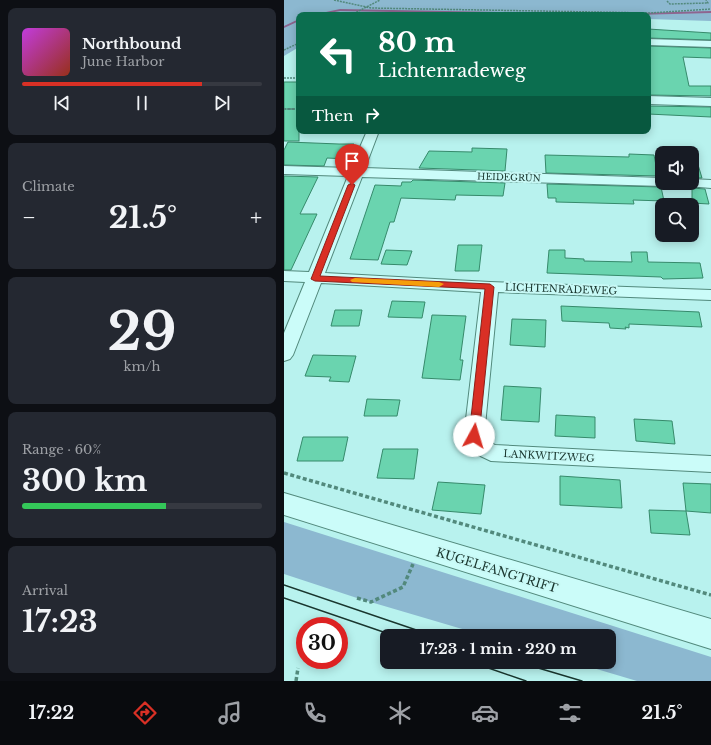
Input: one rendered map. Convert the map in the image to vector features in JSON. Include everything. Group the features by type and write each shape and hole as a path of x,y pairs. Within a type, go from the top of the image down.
{"street":[{"path":"651,42 711,44"},
{"path":"651,100 711,102"},
{"path":"284,355 372,134"},
{"name":"HEIDEGRÜN","path":"284,170 655,182"},
{"path":"699,183 711,184"},
{"name":"LICHTENRADEWEG","path":"284,276 315,279 490,287 711,295"},
{"name":"LANKWITZWEG","path":"490,287 474,436 479,446 491,453 711,464"},
{"name":"KUGELFANGTRIFT","path":"284,504 711,634"}],"path":[{"path":"334,0 366,7 596,12"},
{"path":"355,12 380,0"},
{"path":"667,1 670,4 708,3 706,0"},
{"path":"651,12 711,9"},
{"path":"284,50 296,44"},
{"path":"284,78 296,78"},
{"path":"284,109 296,109"},
{"path":"284,473 711,595"},
{"path":"357,598 371,602 403,587 414,562"},
{"path":"296,681 298,669"}],"shaded area":[{"path":"284,0 711,0 711,21 651,19 651,12 296,12 296,49 284,56"},
{"path":"284,522 711,657 711,681 637,681 597,669 616,669 616,629 462,629 357,598 284,574"}],"building":[{"path":"651,29 711,33 711,40 651,38"},
{"path":"651,46 711,48 711,58 683,57 689,86 711,86 711,96 651,95"},
{"path":"284,82 296,82 296,134 299,134 299,141 284,141"},
{"path":"651,106 711,107 711,117 651,114"},
{"path":"288,142 354,144 348,159 327,158 324,166 284,165 284,150"},
{"path":"472,148 507,149 505,171 419,168 429,151 472,152"},
{"path":"629,154 654,155 655,176 546,173 545,155 629,157"},
{"path":"699,168 702,178 699,178"},
{"path":"284,176 318,177 300,214 317,214 291,270 284,270"},
{"path":"413,180 505,183 503,196 456,195 455,200 401,198 394,222 390,222 378,260 350,259 375,185 401,186 402,182 411,182"},
{"path":"547,184 655,187 655,190 662,190 663,198 655,198 655,201 633,200 634,204 556,202 556,198 548,198"},
{"path":"705,189 709,204 699,203 699,198 692,198 692,190"},
{"path":"458,245 482,245 479,271 455,271"},
{"path":"386,250 412,251 407,265 381,264"},
{"path":"549,250 565,250 565,258 584,259 584,261 632,262 631,252 647,252 648,262 700,263 703,278 663,279 661,277 547,273"},
{"path":"392,301 425,302 422,318 388,317"},
{"path":"561,306 699,312 702,327 629,324 629,328 625,327 626,329 610,328 609,323 562,321"},
{"path":"335,310 362,310 359,326 331,326"},
{"path":"432,315 466,316 460,360 463,360 460,380 422,378"},
{"path":"512,319 546,320 545,347 510,345"},
{"path":"313,355 356,356 349,382 329,381 331,377 305,376"},
{"path":"504,386 541,388 539,422 501,420"},
{"path":"367,399 400,400 397,416 364,416"},
{"path":"556,415 595,417 595,438 555,436"},
{"path":"634,419 672,421 675,444 636,441"},
{"path":"303,437 348,437 343,461 297,461"},
{"path":"383,449 418,449 414,479 377,478"},
{"path":"560,476 620,480 622,508 560,505"},
{"path":"438,482 485,485 481,514 432,510"},
{"path":"683,483 711,484 711,513 686,511"},
{"path":"649,510 686,511 690,535 651,533"}],"waterway":[{"path":"329,12 340,10 445,12"},
{"path":"651,14 711,12"},
{"path":"284,27 296,21"}],"tram line":[{"path":"284,585 413,629"},
{"path":"284,598 380,631"},
{"path":"491,669 526,681"},
{"path":"542,669 582,681"}],"slow traffic":[{"path":"355,280 439,284"}],"route":[{"path":"352,185 315,279 490,287 474,436"}]}
